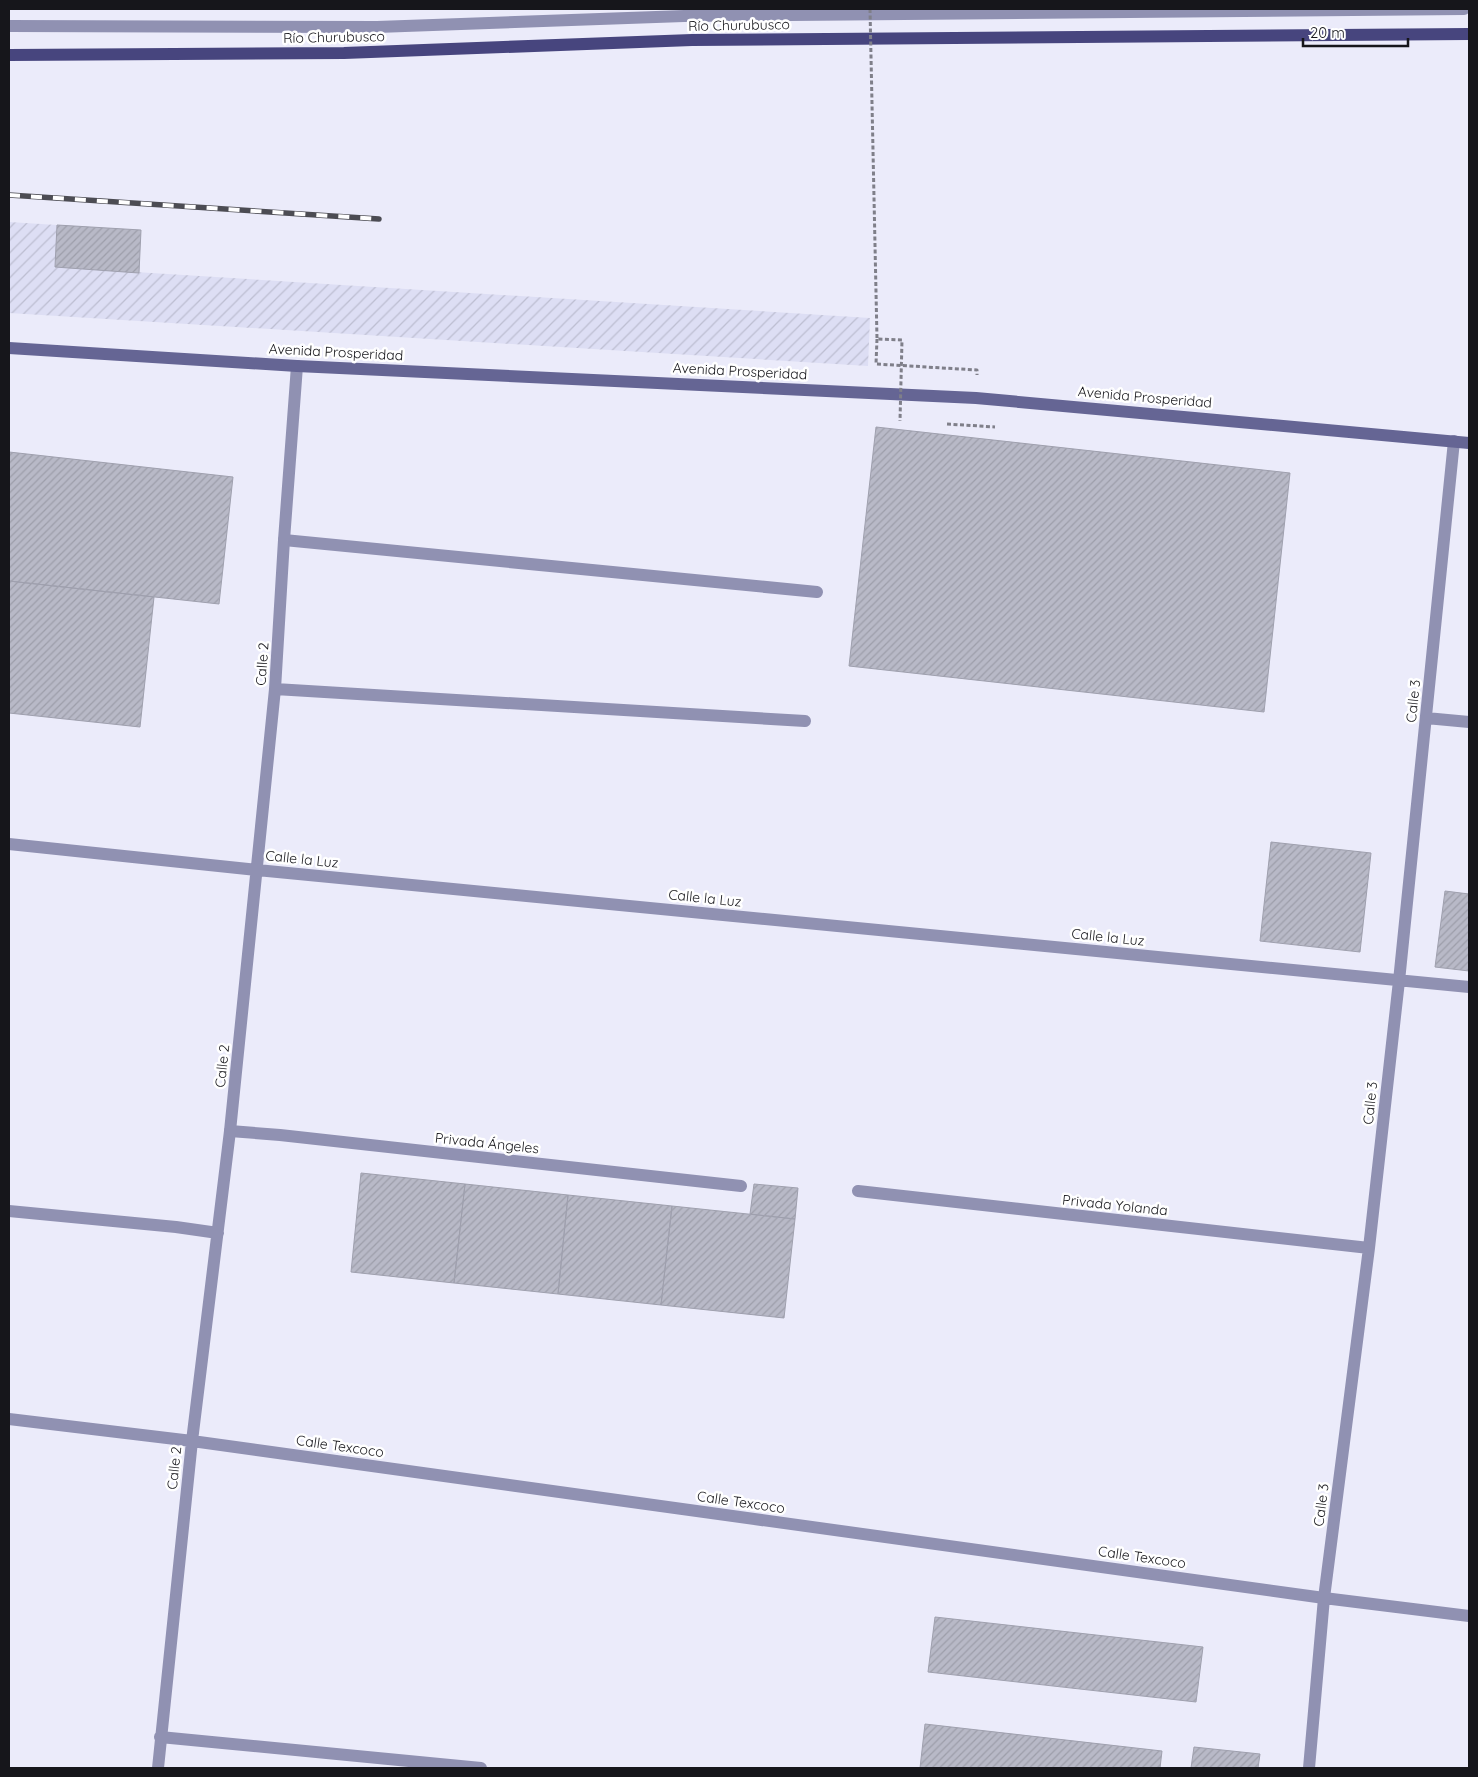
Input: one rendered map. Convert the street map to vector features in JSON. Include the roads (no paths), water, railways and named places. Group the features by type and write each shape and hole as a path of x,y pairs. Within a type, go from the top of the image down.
{"main road":[{"name":"Río Churubusco","path":"9,55 344,53 692,40 1469,34"}],"street":[{"path":"9,26 377,27 684,16 1464,9"},
{"name":"Avenida Prosperidad","path":"9,348 297,366 976,398 1469,442"},
{"name":"Calle 2","path":"158,1768 192,1441 230,1131 275,689 297,366"},
{"name":"Calle 3","path":"1309,1768 1324,1598 1369,1248 1399,980 1454,441"},
{"path":"284,540 817,592"},
{"path":"275,689 805,721"},
{"path":"1426,718 1469,722"},
{"name":"Calle la Luz","path":"9,844 257,870 1469,987"},
{"name":"Privada Ángeles","path":"230,1131 740,1186"},
{"name":"Privada Yolanda","path":"858,1191 1369,1248"},
{"path":"9,1211 176,1227 218,1233"},
{"name":"Calle Texcoco","path":"9,1419 192,1441 1324,1598 1469,1616"},
{"path":"160,1737 481,1768"}],"railway":[{"path":"9,195 379,219"}]}
